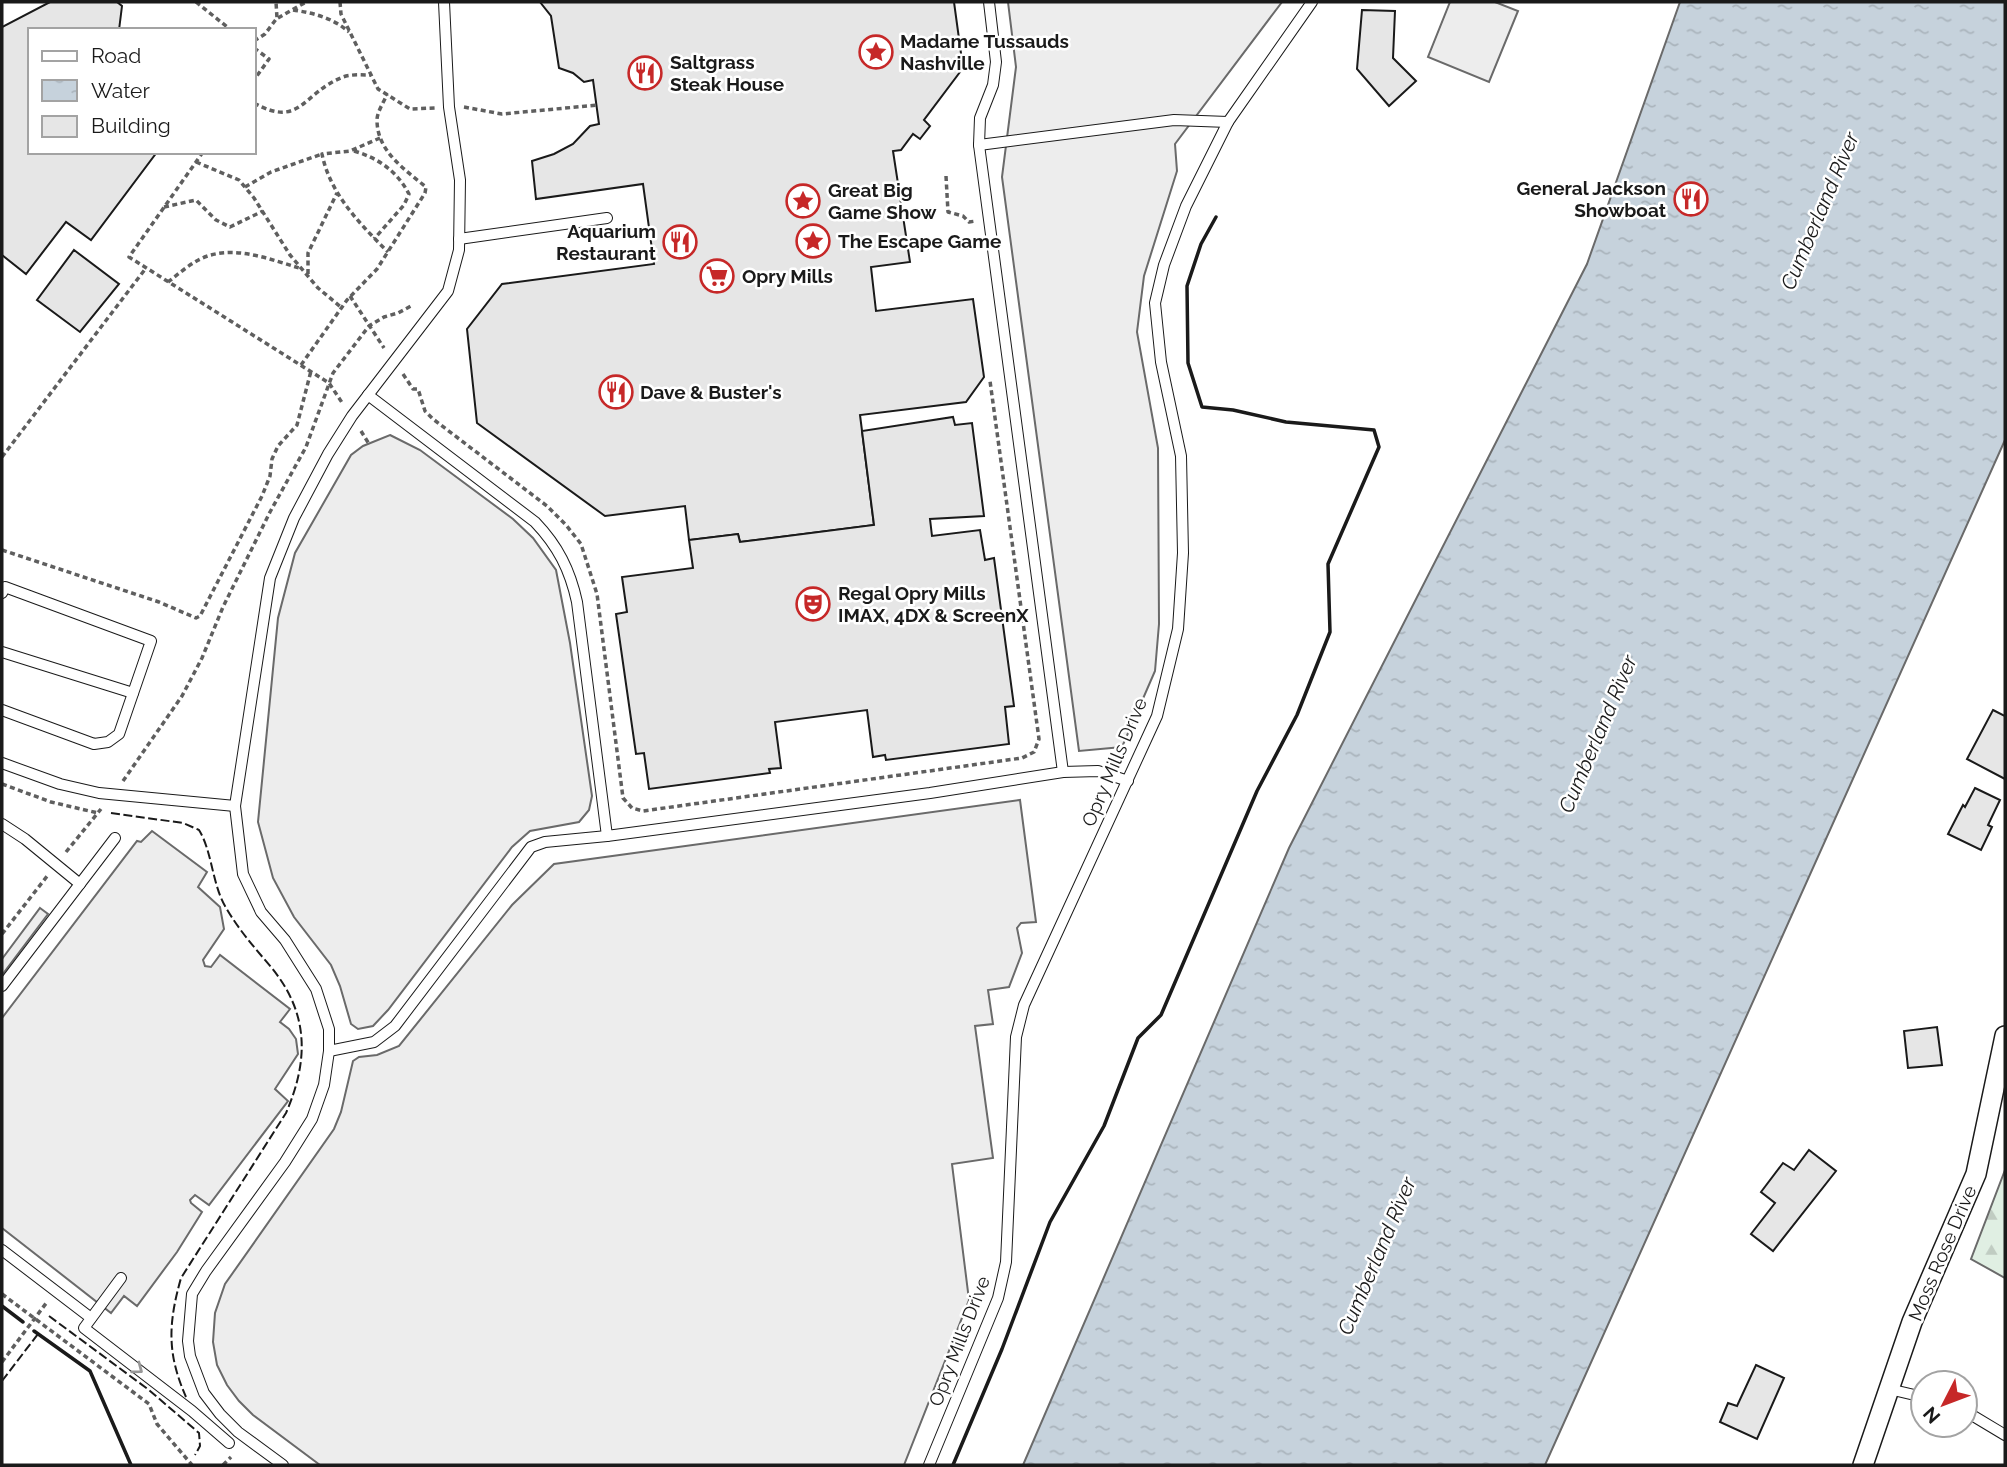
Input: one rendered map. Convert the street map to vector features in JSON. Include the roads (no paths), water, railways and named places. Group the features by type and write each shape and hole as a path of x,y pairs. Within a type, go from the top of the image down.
{"street":[{"name":"Moss Rose Drive","path":"1863,1465 1912,1322 1976,1174 2005,1036"}],"lane":[{"path":"284,1465 238,1432 220,1414 204,1393 190,1356 192,1294 312,1119 324,1085 329,1051 329,1029 316,989 285,940 261,912 243,874 235,806 270,578 295,518 328,454 352,416 447,291 459,250 460,180 449,107 444,2"},
{"path":"989,2 996,62 993,85 980,118 979,145 1063,772"},
{"name":"Opry Mills Drive","path":"929,1465 998,1298 1005,1270 1016,1037 1024,1004 1157,716 1178,629 1183,553 1181,456 1161,362 1155,303 1164,265 1186,206 1228,122 1312,2"},
{"path":"979,145 1174,120 1228,122"},
{"path":"459,239 607,218"},
{"path":"368,395 535,522 551,539 563,558 572,578 577,602 607,836"},
{"path":"2,593 5,587 151,641 119,734 108,742 94,744 2,710"},
{"path":"2,652 133,693"},
{"path":"2,763 60,784 113,794 235,806"},
{"path":"329,1051 374,1042 395,1026 531,847 545,842 930,793 1063,772 1098,771 1128,780"},
{"path":"2,824 25,839 80,884"},
{"path":"2,986 115,838"},
{"path":"2,1250 91,1318"},
{"path":"121,1278 84,1328 229,1443"},
{"path":"1889,1389 1909,1394"},
{"path":"1979,1419 2005,1435"}],"water":[{"name":"Cumberland River","path":"1680,2 2005,2 2005,440 1545,1465 1023,1465 1289,848 1587,264"}],"place":[{"name":"Madame Tussauds Nashville","path":"876,52"},
{"name":"Saltgrass Steak House","path":"645,73"},
{"name":"General Jackson Showboat","path":"1691,199"},
{"name":"Great Big Game Show","path":"803,201"},
{"name":"The Escape Game","path":"813,241"},
{"name":"Aquarium Restaurant","path":"680,242"},
{"name":"Opry Mills","path":"717,276"},
{"name":"Dave & Buster's","path":"616,392"},
{"name":"Regal Opry Mills IMAX, 4DX & ScreenX","path":"813,604"}]}
